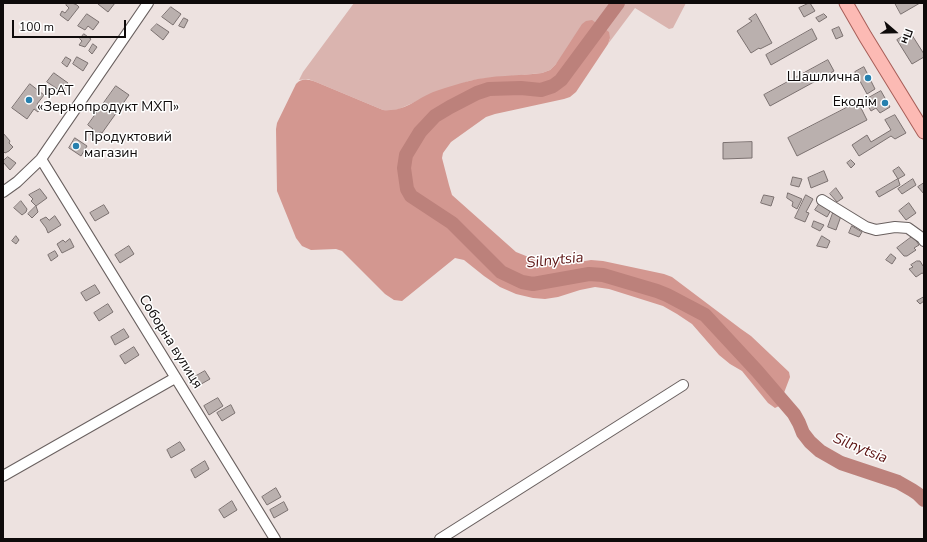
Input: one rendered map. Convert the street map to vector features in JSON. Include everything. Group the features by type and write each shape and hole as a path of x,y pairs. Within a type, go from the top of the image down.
{"main road":[{"path":"846,3 924,132"}],"street":[{"path":"3,192 17,182 41,159 144,4"},
{"name":"Соборна вулиця","path":"41,159 275,539"},
{"path":"822,200 866,227 876,230 896,227 908,228 924,241"},
{"path":"3,476 175,378"},
{"path":"440,539 683,385"}],"shaded area":[{"path":"354,3 686,3 673,28 669,29 635,8 608,44 610,38 556,64 550,70 542,73 469,81 391,111 383,110 308,79 299,80 303,72"},
{"path":"592,20 609,32 610,38 608,44 576,92 570,97 564,99 486,117 451,142 443,153 442,158 452,195 516,252 536,260 579,262 591,260 603,261 672,277 751,336 789,372 790,377 779,406 775,408 768,403 742,371 719,355 692,324 663,306 609,289 595,287 558,297 545,299 533,298 516,294 500,287 464,260 455,258 402,301 394,300 385,294 342,251 336,249 311,250 302,246 296,238 277,191 276,129 277,123 298,82 305,80 313,81 383,110 399,109 436,91 469,81 542,73 550,70 556,64 582,24 586,21"}],"building":[{"path":"68,3 72,3 79,7 68,21 60,15 62,11 65,13 69,8 66,5"},
{"path":"98,3 115,3 108,12"},
{"path":"810,3 815,11 804,17 799,8"},
{"path":"895,3 920,3 901,14"},
{"path":"171,7 181,14 173,25 162,17"},
{"path":"87,14 99,22 93,30 88,26 85,30 78,26"},
{"path":"756,14 772,43 751,53 737,31 752,21 749,19"},
{"path":"824,14 827,17 819,22 816,18"},
{"path":"184,18 188,20 184,28 179,26"},
{"path":"157,24 169,32 163,40 151,30"},
{"path":"839,27 843,36 836,39 832,30"},
{"path":"812,29 817,39 771,65 766,55"},
{"path":"910,32 924,54 924,57 912,64 897,40"},
{"path":"84,34 91,39 85,47 79,45 82,41 80,39"},
{"path":"93,44 97,47 92,54 89,51"},
{"path":"66,57 71,60 67,67 62,63"},
{"path":"77,57 88,63 83,71 73,64"},
{"path":"828,60 834,71 770,106 764,95"},
{"path":"864,67 875,89 867,94 855,72"},
{"path":"54,73 68,83 62,92 47,82"},
{"path":"30,84 44,95 37,104 41,107 38,112 34,109 27,119 12,108"},
{"path":"116,86 129,95 102,133 100,132 95,138 90,134 93,129 88,125"},
{"path":"881,91 890,107 880,113 876,108 871,111 865,100"},
{"path":"858,102 867,120 797,156 788,138"},
{"path":"895,115 906,133 895,139 891,136 859,156 852,145 867,135 871,142 891,130 885,120"},
{"path":"3,133 13,147 5,153 3,151"},
{"path":"75,138 87,146 81,156 69,148"},
{"path":"752,142 752,158 723,159 723,143"},
{"path":"8,157 16,163 10,170 3,162"},
{"path":"851,160 855,164 851,168 847,163"},
{"path":"899,167 905,175 898,179 893,171"},
{"path":"824,171 828,181 811,188 808,178"},
{"path":"793,177 802,179 799,187 791,185"},
{"path":"898,179 900,185 879,197 876,192"},
{"path":"913,179 916,185 902,194 898,189"},
{"path":"924,183 924,194 918,187"},
{"path":"836,188 843,198 837,202 830,194"},
{"path":"40,189 47,198 36,206 31,201 33,199 29,195"},
{"path":"788,193 802,199 797,209 792,206 793,202 787,198"},
{"path":"764,195 774,197 771,206 761,203"},
{"path":"806,195 813,199 806,212 809,213 805,222 795,218"},
{"path":"21,201 27,209 22,215 14,208"},
{"path":"820,203 831,210 827,217 815,210"},
{"path":"909,203 916,213 906,220 899,211"},
{"path":"104,205 109,213 95,221 90,213"},
{"path":"36,206 38,212 32,218 28,214"},
{"path":"833,213 841,216 836,230 828,227"},
{"path":"55,216 61,225 48,233 40,220 46,217 49,220"},
{"path":"814,221 824,225 820,231 812,227"},
{"path":"852,226 862,232 859,237 849,233"},
{"path":"16,236 19,240 16,244 12,241"},
{"path":"822,236 830,241 827,248 817,246"},
{"path":"913,236 919,245 914,248 916,250 907,256 904,256 897,248"},
{"path":"70,239 74,247 62,253 57,244 63,240 65,242"},
{"path":"129,246 134,254 120,263 115,255"},
{"path":"55,251 58,256 51,261 48,255"},
{"path":"891,254 896,258 892,264 886,260"},
{"path":"917,261 920,261 924,266 924,274 922,273 916,277 909,269 913,267 911,265"},
{"path":"95,285 100,293 86,301 81,293"},
{"path":"924,297 924,301 920,304 917,301"},
{"path":"108,304 113,312 99,321 94,313"},
{"path":"124,329 129,337 115,345 111,337"},
{"path":"134,347 139,355 125,364 120,356"},
{"path":"205,371 210,379 196,387 191,379"},
{"path":"218,398 223,406 209,415 204,406"},
{"path":"231,405 235,413 222,421 217,413"},
{"path":"180,442 185,450 171,458 167,450"},
{"path":"205,461 209,469 195,478 191,470"},
{"path":"276,488 281,497 267,505 262,497"},
{"path":"232,501 237,510 224,518 219,510"},
{"path":"284,502 288,510 274,518 270,510"}],"waterway":[{"name":"Silnytsia","path":"618,3 561,80 553,86 541,90 521,88 489,89 477,93 435,116 420,132 406,155 404,168 407,189 411,196 452,223 501,272 522,282 533,284 589,274 603,275 657,291 705,315 757,371 794,414 803,433 820,451 841,463 898,482 918,494 924,500"}],"place":[{"name":"Шашлична","path":"868,78"},
{"name":"ПрАТ «Зернопродукт МХП»","path":"29,100"},
{"name":"Екодім","path":"885,103"},
{"name":"Продуктовий магазин","path":"76,146"}]}
